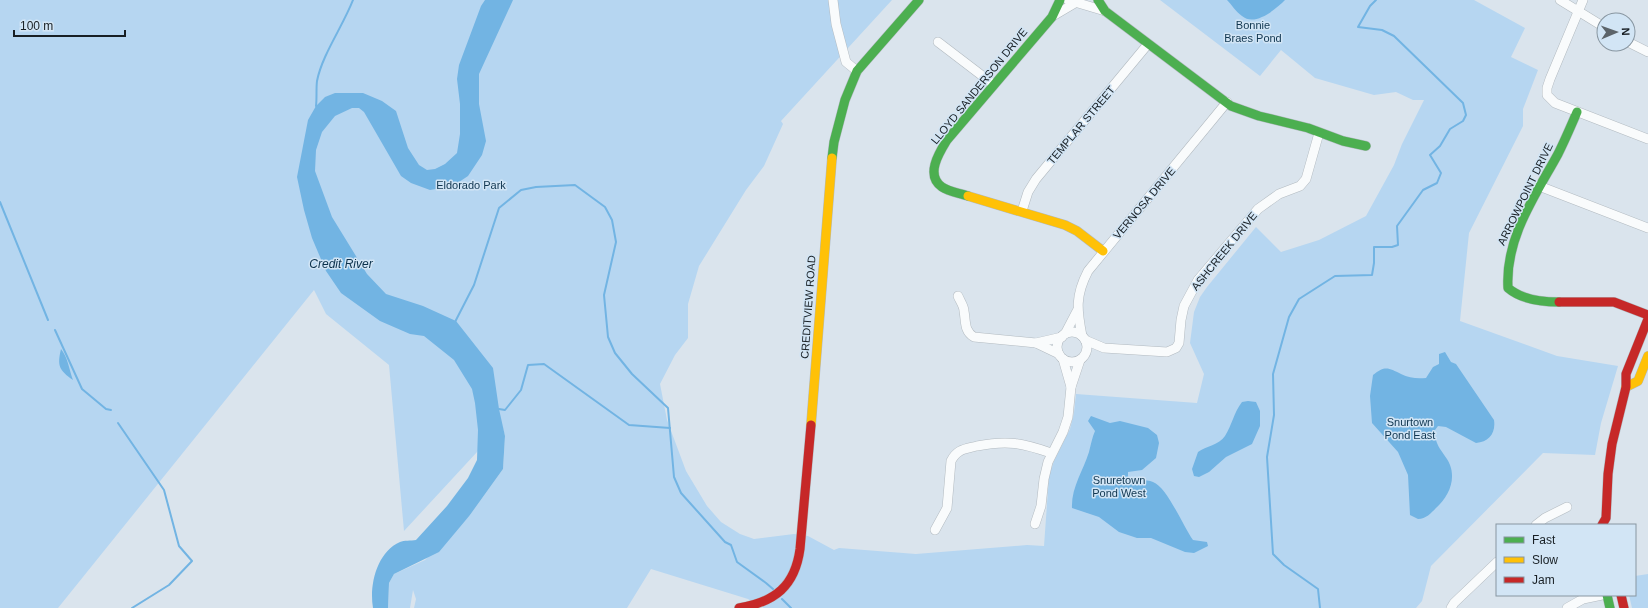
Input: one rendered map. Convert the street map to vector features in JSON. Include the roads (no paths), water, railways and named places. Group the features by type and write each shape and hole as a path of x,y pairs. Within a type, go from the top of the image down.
{"street":[{"path":"833,0 836,24 846,62 857,71"},
{"name":"CREDITVIEW ROAD","path":"739,608 755,606 781,591 794,572 799,557 834,142 845,100 857,71 919,0"},
{"name":"LLOYD SANDERSON DRIVE","path":"1052,17 1060,0"},
{"path":"1098,0 1105,11"},
{"path":"1560,0 1596,22"},
{"path":"1583,0 1547,88 1547,95 1555,103 1648,139"},
{"path":"1076,1 1105,11 1227,102 1250,114 1308,128 1352,144 1366,146"},
{"name":"LLOYD SANDERSON DRIVE","path":"1076,1 1052,17 993,84 942,148 936,160 934,175 939,186 943,188 1065,225 1077,231 1103,251"},
{"path":"938,42 993,84"},
{"name":"TEMPLAR STREET","path":"1022,211 1028,192 1036,179 1148,44"},
{"path":"1636,46 1648,52"},
{"name":"VERNOSA DRIVE","path":"1083,338 1077,311 1079,294 1084,280 1103,251 1227,102"},
{"name":"ARROWPOINT DRIVE","path":"1577,112 1565,140 1539,186 1509,250 1506,283 1510,291 1532,300 1547,303 1614,302 1648,315"},
{"name":"ASHCREEK DRIVE","path":"1083,338 1104,348 1167,352 1176,348 1179,343 1184,306 1198,280 1258,209 1274,196 1303,184 1306,179 1319,133"},
{"path":"1539,186 1648,228"},
{"path":"958,296 964,310 965,327 974,338 1036,343 1074,333 1083,338 1087,349 1081,359 1071,387 1066,425 1058,443 1051,453 1044,479 1042,506 1035,524"},
{"name":"VERNOSA DRIVE","path":"1063,336 1077,311"},
{"path":"1606,523 1608,474 1612,444 1626,387 1626,374 1648,319"},
{"path":"1063,336 1058,345 1071,387"},
{"path":"1036,343 1071,362 1081,359"},
{"name":"ASHCREEK DRIVE","path":"1081,359 1104,348"},
{"path":"1626,387 1638,380 1648,356"},
{"path":"935,530 947,508 951,460 957,452 963,449 1003,442 1024,445 1051,453"},
{"path":"1537,524 1545,518 1567,507"},
{"path":"1451,608 1454,603 1496,563"},
{"path":"1567,608 1583,599 1597,596"},
{"path":"1607,596 1610,608"},
{"path":"1621,596 1624,608"}],"water":[{"name":"Credit River","path":"485,0 513,0 479,74 479,104 486,141 482,155 468,176 453,186 430,190 411,183 401,176 364,112 359,108 352,108 335,116 322,132 316,150 315,171 332,217 367,274 386,294 423,306 456,321 493,368 499,409 505,436 503,469 470,515 439,552 394,574 389,583 388,608 373,608 372,589 376,570 380,561 392,547 400,542 416,540 447,506 468,478 477,460 478,430 475,403 472,389 454,360 424,336 410,334 380,321 341,293 326,271 312,238 297,177 308,120 316,106 325,97 335,93 363,93 382,101 396,111 408,148 419,165 427,170 435,169 445,164 457,153 460,134 460,104 457,79 459,65 481,6"},
{"path":"1227,0 1285,0 1265,16 1247,19 1242,16"},
{"path":"61,349 67,360 73,380 60,367 59,360"},
{"path":"1445,352 1451,362 1456,364 1494,420 1494,429 1493,433 1488,439 1476,443 1446,427 1438,426 1435,430 1436,440 1452,471 1450,488 1440,504 1428,515 1418,519 1410,515 1408,475 1398,452 1372,423 1370,396 1373,375 1387,368 1410,377 1426,378 1433,367 1439,364 1439,354"},
{"path":"1242,402 1256,402 1260,411 1260,426 1252,444 1226,457 1209,472 1199,477 1194,476 1192,469 1198,452 1216,443 1225,436 1239,406"},
{"path":"1091,416 1110,423 1120,421 1148,428 1157,435 1159,443 1156,458 1142,470 1128,472 1128,479 1150,481 1158,485 1164,491 1193,540 1207,542 1208,546 1194,553 1185,552 1151,538 1137,538 1119,532 1099,517 1072,508 1073,493 1089,452 1095,431 1088,421"}],"waterway":[{"path":"316,106 317,81 323,61 353,0"},
{"path":"1320,608 1318,589 1284,565 1273,554 1267,457 1274,415 1273,374 1289,317 1299,299 1335,276 1372,275 1374,247 1392,247 1398,245 1397,226 1423,190 1437,183 1441,173 1430,155 1440,146 1450,129 1463,121 1466,115 1463,103 1394,36 1382,30 1358,27 1370,6 1376,0"},
{"path":"455,322 474,285 499,208 521,190 536,187 575,185 605,207 612,220 616,242 604,295 608,337 615,353 632,374 668,408 674,477 681,493 725,542 731,545 737,562 773,589"},
{"path":"0,202 48,320"},
{"path":"55,330 82,389 106,409 111,410"},
{"path":"499,409 505,410 521,390 528,365 544,364 629,425 670,428"},
{"path":"118,423 164,490 179,546 192,561 169,585 132,608"},
{"path":"782,599 791,608"}],"park label":[{"name":"Bonnie Braes Pond","path":"1253,31"},
{"name":"Eldorado Park","path":"471,185"},
{"name":"Snurtown Pond East","path":"1410,428"},
{"name":"Snuretown Pond West","path":"1119,486"}]}
